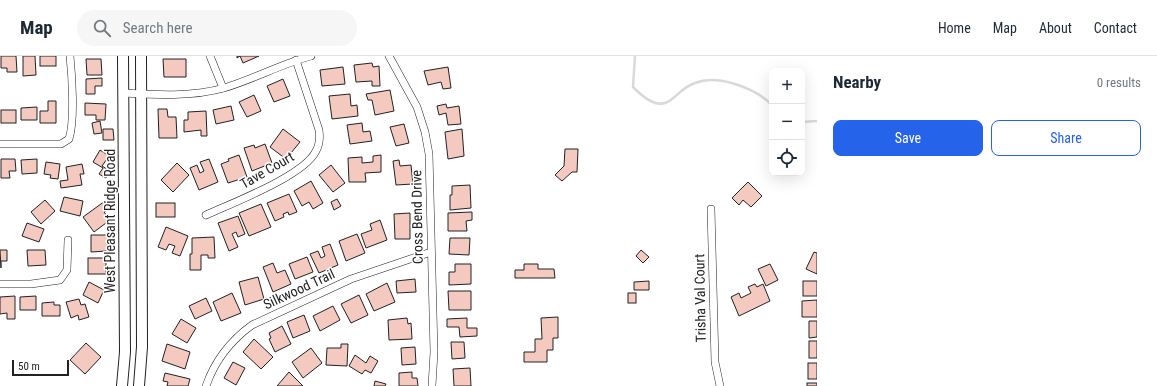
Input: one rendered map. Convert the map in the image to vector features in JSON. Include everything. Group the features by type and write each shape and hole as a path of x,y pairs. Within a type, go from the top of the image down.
{"main road":[{"name":"West Pleasant Ridge Road","path":"122,386 125,352 123,56"},
{"path":"139,386 142,347 141,56"}],"street":[{"path":"0,144 61,144 69,139 71,134 72,103 70,56"},
{"path":"210,56 223,88"},
{"path":"124,93 190,94 223,88 262,75 296,60 311,56"},
{"name":"Cross Bend Drive","path":"389,56 417,107 425,132 429,154 434,352 432,386"},
{"name":"Tave Court","path":"206,215 255,193 290,174 316,152 320,140 319,130 296,60"},
{"name":"Trisha Val Court","path":"711,209 715,362 720,386"},
{"path":"0,284 31,284 60,280 67,270 68,240"},
{"name":"Silkwood Trail","path":"206,386 217,361 226,347 238,335 252,325 351,279 431,252"}],"building":[{"path":"1,56 16,56 17,72 7,72 7,68 1,68"},
{"path":"23,56 35,56 36,75 23,76"},
{"path":"40,56 56,56 56,66 40,66"},
{"path":"240,56 259,56 243,63"},
{"path":"86,59 101,59 102,75 87,75"},
{"path":"163,59 186,59 186,77 164,77"},
{"path":"372,63 373,67 379,66 380,86 372,86 372,81 356,82 354,65"},
{"path":"343,67 345,84 322,86 320,70"},
{"path":"448,67 451,88 443,89 441,82 428,85 424,71"},
{"path":"102,78 102,86 95,86 95,94 86,94 86,79"},
{"path":"283,79 290,96 274,102 267,86"},
{"path":"390,90 394,111 375,115 372,100 368,100 366,94"},
{"path":"350,94 351,106 357,105 358,116 332,119 329,96"},
{"path":"254,95 261,111 247,117 239,102"},
{"path":"48,101 56,101 56,123 40,123 40,111 48,111"},
{"path":"85,103 106,104 105,120 96,120 96,115 85,115"},
{"path":"446,104 447,108 459,106 461,124 448,125 446,113 439,115 437,106"},
{"path":"231,106 234,120 216,124 213,110"},
{"path":"37,107 37,120 21,120 21,108"},
{"path":"158,109 167,109 168,117 176,117 177,138 159,138"},
{"path":"1,110 16,110 16,123 1,123"},
{"path":"206,111 207,136 201,136 201,130 184,132 184,120 188,120 188,112"},
{"path":"100,121 102,133 94,134 92,123"},
{"path":"362,123 363,132 370,131 372,141 350,144 347,125"},
{"path":"404,124 409,143 396,146 390,127"},
{"path":"103,129 113,129 114,140 103,140"},
{"path":"283,129 300,142 286,159 270,147"},
{"path":"462,129 464,156 448,159 445,132"},
{"path":"265,144 272,163 252,171 244,148 254,145 255,148"},
{"path":"565,149 578,149 577,172 572,172 562,181 555,175 564,166"},
{"path":"100,150 109,156 102,166 110,171 106,178 99,174 103,168 93,162"},
{"path":"239,155 247,177 228,183 221,164 229,161 228,159"},
{"path":"381,155 381,172 365,173 366,182 349,182 348,158 362,157 362,163 373,162 373,156"},
{"path":"1,159 15,159 16,171 9,171 10,178 1,178"},
{"path":"37,159 37,173 22,174 21,160"},
{"path":"209,159 218,182 199,190 190,168 197,165 200,173 204,171 200,162"},
{"path":"399,160 400,166 411,165 413,184 396,185 393,161"},
{"path":"46,162 60,164 58,179 50,178 51,175 44,174"},
{"path":"177,163 189,175 173,192 161,180"},
{"path":"82,164 84,174 80,174 82,185 61,188 60,181 68,180 66,167"},
{"path":"331,165 345,183 333,192 319,175"},
{"path":"311,181 323,203 313,209 309,202 302,206 294,191"},
{"path":"748,182 762,196 751,207 743,200 739,205 732,198"},
{"path":"470,185 471,208 450,210 450,195 452,195 452,186"},
{"path":"289,194 297,212 289,215 288,212 283,214 284,217 275,221 267,203"},
{"path":"64,197 83,201 80,216 60,211"},
{"path":"337,199 341,206 334,210 331,202"},
{"path":"45,200 55,211 41,224 31,212"},
{"path":"105,201 110,208 104,212 110,220 94,232 83,217"},
{"path":"156,203 175,203 175,217 156,217"},
{"path":"261,204 271,227 249,236 239,213"},
{"path":"472,212 472,220 466,221 467,231 448,231 448,213"},
{"path":"410,213 410,239 395,239 394,214"},
{"path":"238,216 245,234 238,237 236,232 232,234 238,247 229,251 218,223"},
{"path":"380,220 387,240 366,248 361,234 372,230 370,224"},
{"path":"27,223 44,229 39,242 22,236"},
{"path":"166,227 188,236 180,256 172,253 175,246 169,244 166,250 158,247"},
{"path":"357,234 365,253 346,261 339,241"},
{"path":"91,235 112,235 112,244 107,245 107,251 91,252"},
{"path":"214,237 215,258 208,258 208,255 201,255 201,270 190,270 192,238"},
{"path":"450,238 470,238 469,255 449,254"},
{"path":"330,244 338,265 319,273 310,254 318,251 321,258 325,256 322,247"},
{"path":"0,250 7,250 7,261 1,261 1,268"},
{"path":"27,250 45,250 46,265 28,266"},
{"path":"641,250 649,257 643,263 636,256"},
{"path":"814,252 817,253 817,274 806,269"},
{"path":"307,257 313,272 295,279 289,264"},
{"path":"88,258 106,258 106,274 88,274"},
{"path":"273,263 277,273 285,270 291,284 273,292 263,267"},
{"path":"455,264 471,264 471,284 449,285 449,272 455,272"},
{"path":"524,264 538,264 538,269 554,269 555,278 515,278 515,270 524,270"},
{"path":"770,264 778,280 766,286 758,269"},
{"path":"258,277 264,299 245,305 239,282"},
{"path":"415,279 416,292 397,293 396,281"},
{"path":"649,281 649,290 634,290 634,282"},
{"path":"803,281 817,281 817,296 803,296"},
{"path":"89,282 104,290 98,303 83,295"},
{"path":"387,283 395,302 374,311 366,294"},
{"path":"755,284 757,287 763,284 770,301 739,316 731,297 739,293 741,298 751,293 748,287"},
{"path":"448,291 471,291 471,310 449,310"},
{"path":"232,293 241,313 221,321 213,302"},
{"path":"628,293 636,293 636,303 628,303"},
{"path":"359,295 368,315 351,323 341,304"},
{"path":"15,296 15,319 7,319 7,313 0,314 0,297"},
{"path":"36,296 36,310 20,310 20,297"},
{"path":"206,298 212,311 195,319 189,306"},
{"path":"79,299 81,305 85,304 89,317 79,320 78,315 71,318 66,302"},
{"path":"817,300 817,317 802,317 802,301"},
{"path":"54,302 54,305 60,305 60,316 42,316 42,303"},
{"path":"333,306 340,320 320,331 313,316"},
{"path":"304,315 310,331 293,338 287,322"},
{"path":"558,317 558,338 553,338 553,350 547,350 547,362 524,362 524,352 535,352 535,339 542,339 541,318"},
{"path":"407,318 408,324 411,323 412,339 389,340 388,320"},
{"path":"467,318 467,328 477,328 477,336 460,337 459,327 447,327 447,319"},
{"path":"181,319 196,328 187,343 172,334"},
{"path":"809,321 817,321 817,337 809,338"},
{"path":"282,326 291,344 275,352 269,339 271,338 269,333"},
{"path":"254,339 273,357 261,369 243,352"},
{"path":"809,341 817,341 817,358 809,358"},
{"path":"451,342 464,342 465,358 452,359"},
{"path":"86,343 101,357 85,374 70,360"},
{"path":"167,344 190,352 185,369 162,361"},
{"path":"341,344 348,344 347,366 326,365 327,348 341,348"},
{"path":"415,347 416,364 402,365 401,348"},
{"path":"311,348 322,363 303,378 292,362"},
{"path":"355,355 366,363 370,356 378,361 371,373 365,370 362,374 349,366"},
{"path":"233,362 245,368 236,385 224,378"},
{"path":"808,363 817,363 817,379 808,379"},
{"path":"470,368 471,386 454,386 453,369"},
{"path":"289,372 303,386 277,386"},
{"path":"412,372 412,378 417,378 418,386 399,386 399,373"},
{"path":"165,373 190,379 188,386 167,386 168,382 163,381"},
{"path":"375,381 386,384 385,386 374,386"},
{"path":"807,383 817,383 817,386 807,386"}],"waterway":[{"path":"635,56 633,87 641,95 656,103 661,104 667,102 691,84 714,80 736,84 746,88 756,93 771,104"},
{"path":"805,122 817,121"}]}
